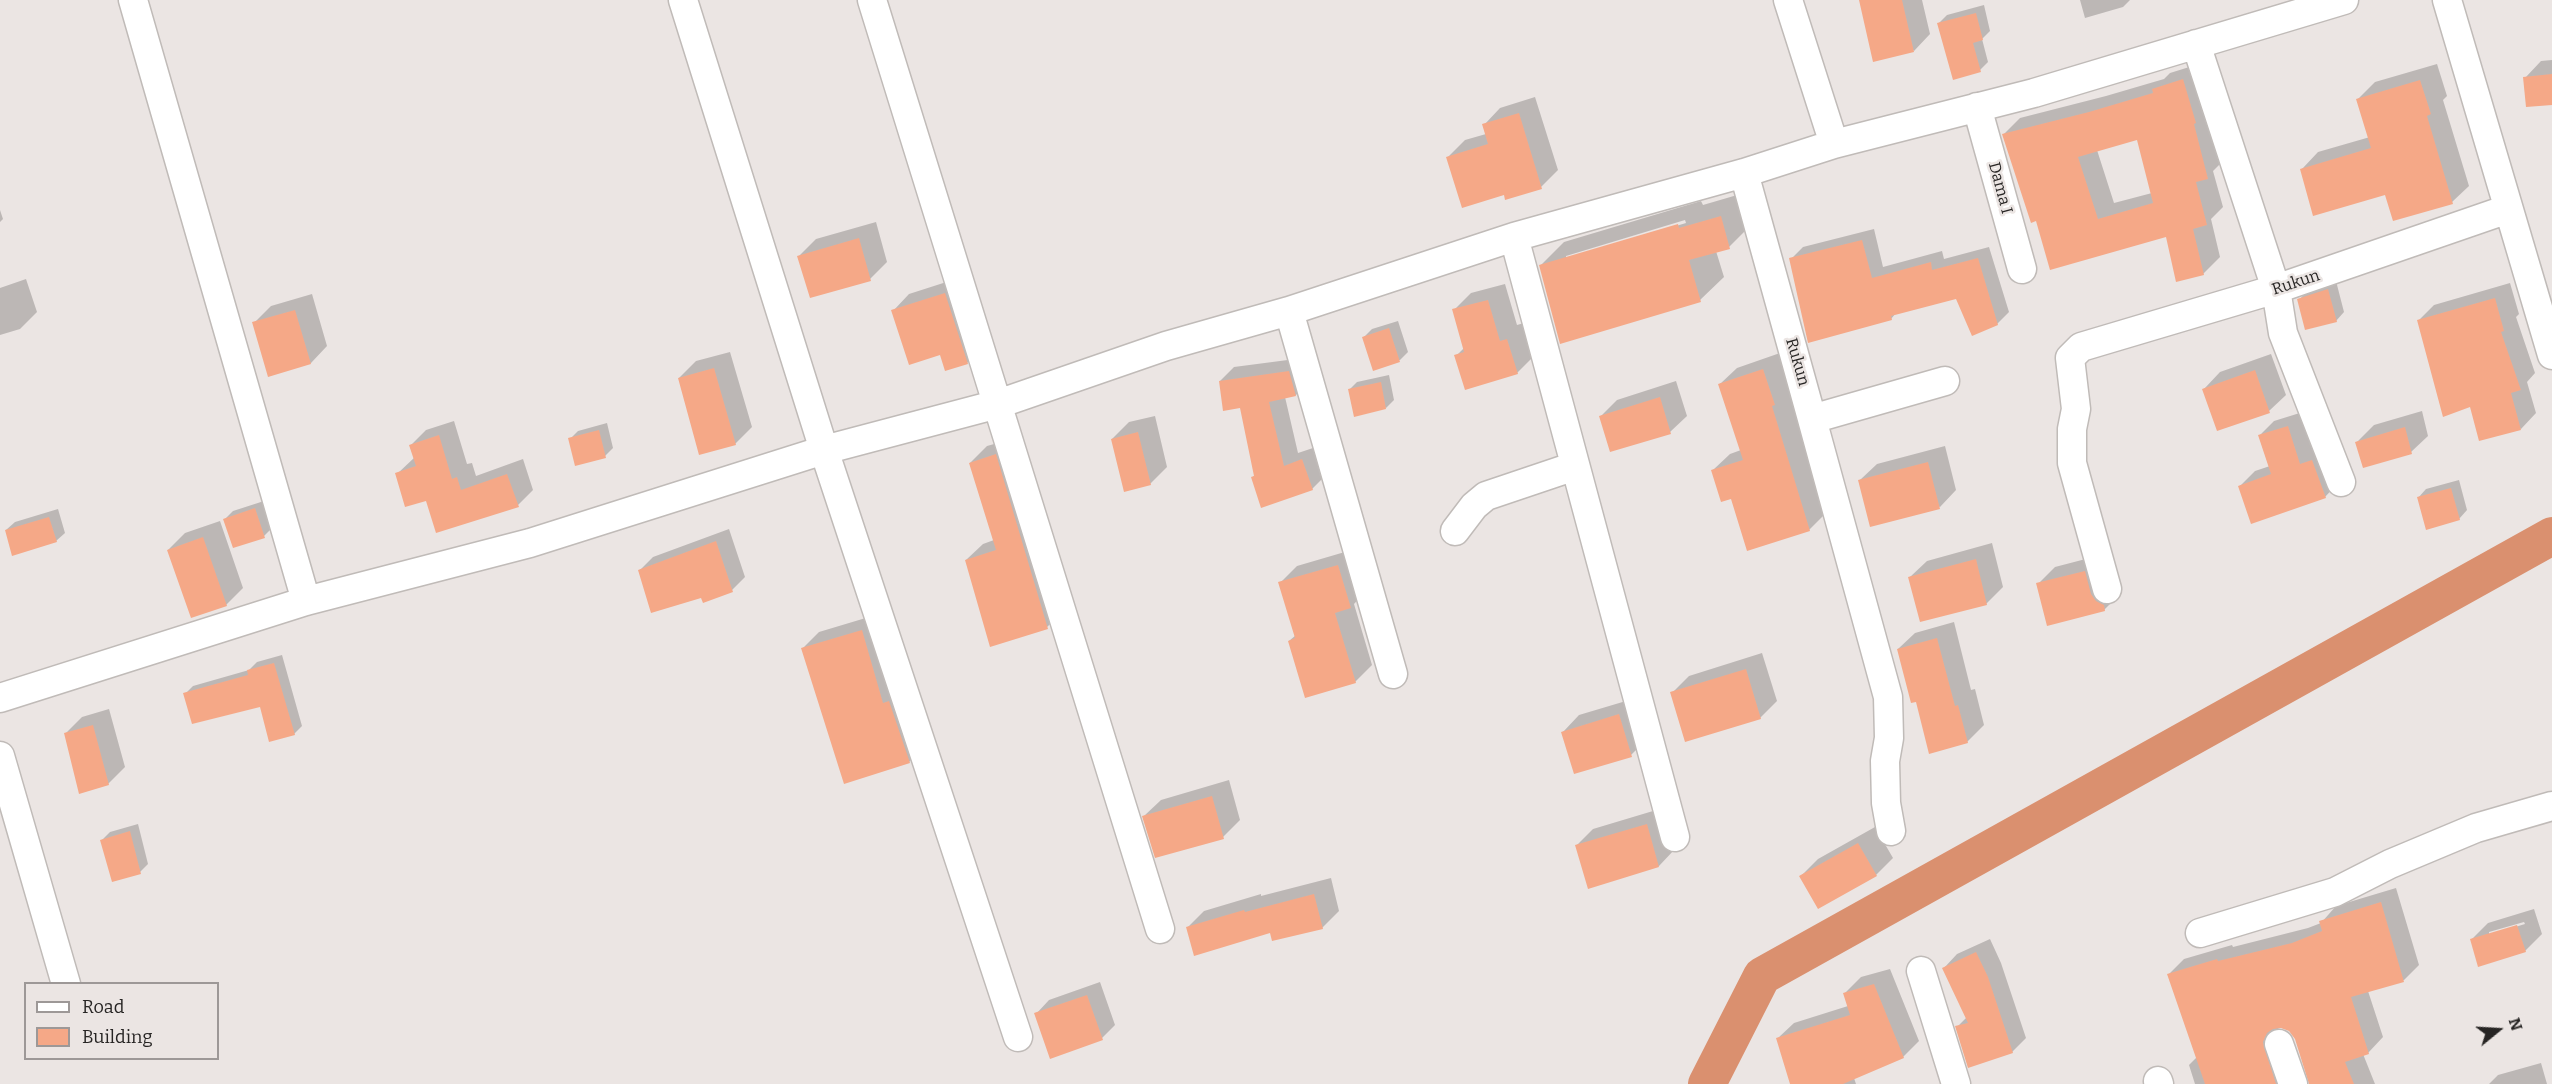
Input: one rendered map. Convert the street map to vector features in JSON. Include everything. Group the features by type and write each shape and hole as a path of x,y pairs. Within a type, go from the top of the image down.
{"street":[{"path":"133,0 306,601"},
{"path":"683,0 824,450 1018,1037"},
{"path":"872,0 1160,929"},
{"path":"1788,0 1833,144"},
{"path":"0,698 306,601 530,543 824,450 998,404 1166,346 1289,311 1514,237 1744,173 1833,144 2034,93 2344,0"},
{"path":"2447,0 2552,355"},
{"path":"2196,44 2276,290 2283,333 2341,483"},
{"name":"Dama I","path":"1977,107 2022,269"},
{"name":"Rukun","path":"1744,173 1888,697 1889,738 1885,761 1886,802 1891,831"},
{"name":"Rukun","path":"2107,589 2072,463 2072,429 2076,409 2070,358 2081,347 2276,290 2508,209"},
{"path":"1514,237 1675,837"},
{"path":"1289,311 1393,674"},
{"path":"1812,419 1945,381"},
{"path":"1455,531 1474,506 1486,496 1575,466"},
{"path":"0,756 65,982"},
{"path":"2200,933 2336,892 2391,864 2476,828 2552,806"},
{"path":"1921,971 1956,1084"},
{"path":"2279,1044 2293,1084"}],"building":[{"path":"1859,0 1902,0 1914,52 1873,62"},
{"path":"1976,13 1983,40 1973,43 1981,72 1953,80 1937,23"},
{"path":"2552,74 2552,105 2526,107 2523,77"},
{"path":"2183,79 2196,123 2194,124 2208,179 2196,182 2207,225 2193,229 2204,275 2176,282 2166,237 2050,270 2036,221 2031,223 2002,134 2153,93 2152,89","holes":["2137,140 2153,203 2098,219 2078,157"]},
{"path":"2420,80 2431,114 2427,116 2453,204 2393,221 2385,195 2313,216 2300,169 2371,148 2356,99"},
{"path":"1519,113 1542,189 1505,200 1504,195 1462,208 1446,157 1488,144 1482,124"},
{"path":"1721,216 1730,249 1689,260 1701,302 1560,344 1539,265 1678,224 1679,228"},
{"path":"859,238 871,281 810,298 797,256"},
{"path":"1862,240 1872,278 1931,262 1932,270 1978,258 1998,325 1972,336 1956,299 1891,316 1892,320 1808,343 1789,258"},
{"path":"2328,289 2337,322 2305,330 2297,299"},
{"path":"945,293 968,364 945,371 940,355 909,365 891,310"},
{"path":"2495,298 2504,331 2501,332 2521,390 2511,393 2521,430 2479,441 2470,407 2443,417 2417,320"},
{"path":"1488,300 1500,341 1507,339 1518,374 1465,390 1454,355 1464,352 1452,309"},
{"path":"295,310 311,364 268,377 252,322"},
{"path":"1389,328 1400,362 1373,371 1362,337"},
{"path":"714,368 736,445 699,455 678,378"},
{"path":"1763,369 1810,531 1747,551 1731,499 1721,502 1711,470 1743,460 1718,384"},
{"path":"2255,370 2270,413 2217,431 2202,389"},
{"path":"1289,371 1296,396 1269,402 1284,466 1302,459 1313,490 1261,508 1251,477 1254,476 1240,408 1223,411 1219,381"},
{"path":"1381,382 1386,409 1354,417 1348,389"},
{"path":"1660,397 1671,434 1610,452 1599,416"},
{"path":"2288,426 2300,464 2312,460 2326,498 2251,524 2238,486 2271,474 2258,435"},
{"path":"2405,427 2412,454 2363,468 2355,442"},
{"path":"599,430 606,458 575,466 568,438"},
{"path":"1138,432 1151,485 1124,492 1111,439"},
{"path":"439,435 452,479 457,477 461,490 507,474 519,507 436,533 426,501 405,507 395,473 416,466 409,445"},
{"path":"996,454 1048,629 990,647 965,560 996,550 969,463"},
{"path":"1928,462 1940,509 1870,527 1858,480"},
{"path":"2451,488 2460,520 2426,530 2417,497"},
{"path":"255,508 265,538 233,548 223,519"},
{"path":"49,517 57,542 12,556 5,530"},
{"path":"203,537 227,606 191,618 167,550"},
{"path":"716,541 733,592 703,603 701,598 651,613 638,570"},
{"path":"1976,559 1987,605 1920,622 1908,577"},
{"path":"1338,565 1351,608 1335,613 1356,683 1305,698 1288,641 1295,638 1278,582"},
{"path":"2085,571 2091,594 2096,601 2104,605 2105,611 2047,626 2036,583"},
{"path":"862,630 883,703 889,701 910,763 844,784 801,648"},
{"path":"1937,638 1955,706 1958,705 1968,743 1929,754 1916,702 1911,703 1897,649"},
{"path":"274,663 295,735 269,742 260,707 192,724 183,693 248,675 247,670"},
{"path":"1746,669 1761,719 1685,742 1670,692"},
{"path":"1619,714 1632,757 1574,774 1561,732"},
{"path":"93,725 109,785 79,794 64,733"},
{"path":"1212,796 1224,839 1155,858 1142,816"},
{"path":"1647,824 1659,867 1588,889 1575,845"},
{"path":"130,831 141,874 112,882 100,840"},
{"path":"1858,843 1877,876 1818,909 1799,876"},
{"path":"1314,894 1323,929 1272,941 1270,933 1194,956 1186,927 1244,910 1245,912"},
{"path":"2381,902 2404,982 2351,997 2369,1054 2345,1062 2354,1084 2309,1084 2295,1039 2289,1031 2281,1028 2267,1033 2263,1042 2276,1084 2205,1084 2167,974 2217,959 2218,961 2292,943 2322,931 2319,921"},
{"path":"2517,925 2526,952 2478,967 2470,939"},
{"path":"1976,952 1988,977 2013,1053 1968,1068 1955,1026 1968,1023 1942,968"},
{"path":"1874,984 1904,1058 1843,1084 1790,1084 1776,1038 1850,1015 1843,993"},
{"path":"1087,995 1103,1040 1050,1059 1034,1013"}],"waterway":[{"path":"1707,1084 1762,976 2552,536"}]}
